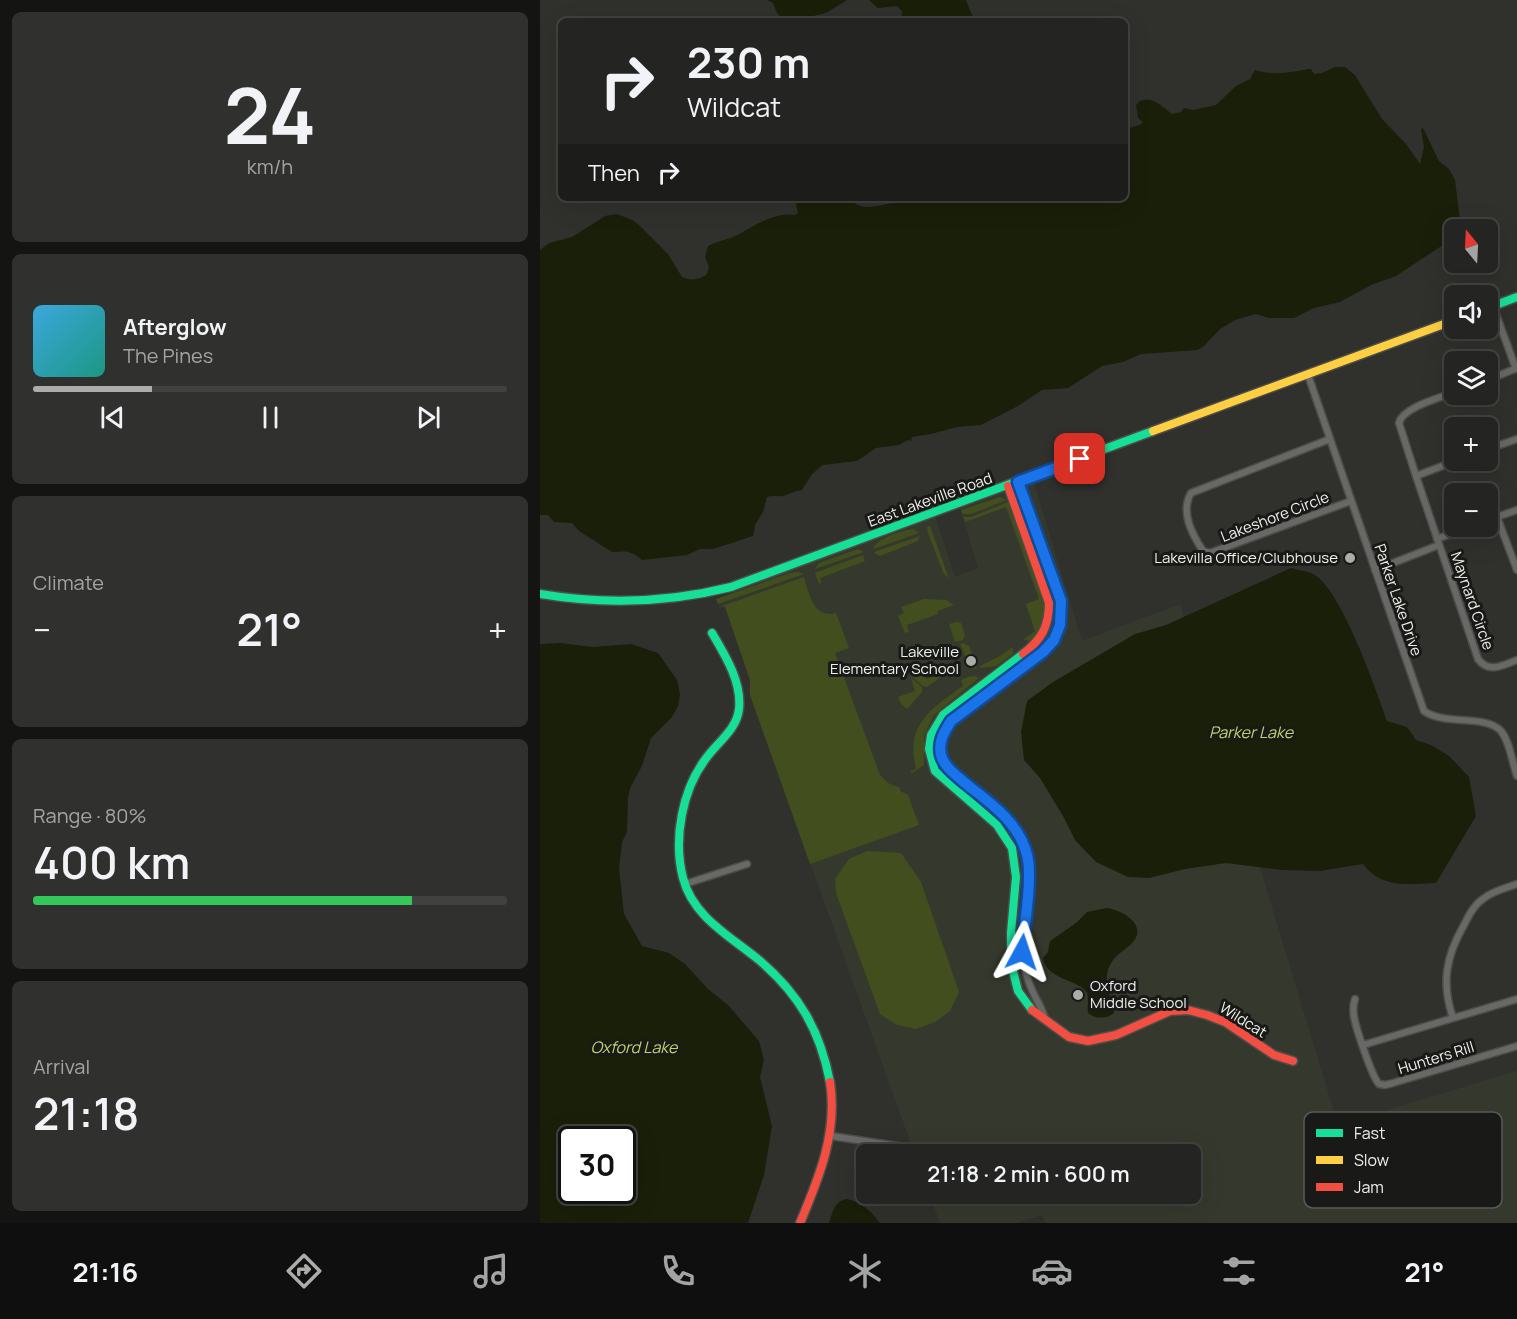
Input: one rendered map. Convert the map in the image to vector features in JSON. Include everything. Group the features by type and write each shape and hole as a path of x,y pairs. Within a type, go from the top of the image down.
{"street":[{"path":"1498,304 1517,297"},
{"name":"East Lakeville Road","path":"540,594 588,602 625,603 668,600 705,594 756,579 1444,324"},
{"path":"1498,324 1517,369 1498,376"},
{"name":"Parker Lake Drive","path":"1308,375 1424,711 1430,716 1443,719 1493,725 1502,732 1517,776"},
{"name":"Maynard Circle","path":"1444,396 1421,405 1400,417 1399,423 1403,438 1468,633 1483,666 1491,669 1517,660"},
{"name":"Lakeshore Circle","path":"1330,439 1191,493 1185,503 1186,516 1203,551 1210,553 1351,501"},
{"path":"1498,446 1517,439"},
{"path":"1416,476 1444,465"},
{"path":"1008,486 1049,603 1049,622 1044,634 1026,652 943,715 932,729 928,744 930,762 935,771 945,764 941,758 940,745 942,735 951,721 1033,660 1054,640 1060,625 1061,601 1018,482"},
{"path":"1498,517 1517,510"},
{"path":"1498,520 1517,570"},
{"path":"1375,570 1448,537"},
{"path":"712,633 731,670 736,685 739,709 732,726 705,761 686,798 680,827 680,866 692,902 703,915 759,960 800,1003 819,1039 830,1081 833,1107 831,1136 825,1162 800,1223"},
{"path":"1026,652 1033,660"},
{"path":"1508,746 1517,743"},
{"name":"Wildcat","path":"945,764 1003,814 1022,841 1028,856 1029,887 1022,952 1032,991 1041,1005 1045,1018"},
{"name":"Wildcat","path":"935,771 994,822 1004,832 1011,845 1016,858 1017,886 1010,952 1014,976 1022,996 1034,1012 1074,1040 1098,1040 1122,1033 1161,1013 1185,1009 1205,1013 1223,1021 1278,1059 1293,1061"},
{"path":"685,884 747,864"},
{"path":"1453,1018 1447,1001 1446,981 1451,948 1455,939 1470,912 1480,901 1489,894 1517,884"},
{"name":"Hunters Rill","path":"1355,999 1354,1019 1376,1081 1384,1085 1517,1046"},
{"path":"1363,1045 1517,999"},
{"path":"831,1136 884,1144"}],"shaded area":[{"path":"1033,480 1082,641 1180,604 1334,1112 1304,1112 1304,1208 1502,1208 1502,1112 1381,1112 1517,1071 1517,1223 1045,1223 1042,1215 1016,1223 940,1223 933,1204 1201,1204 1201,1144 911,1144 750,695 750,680 725,607 720,609 716,599 935,516 955,577 978,568 960,507"}],"green space":[{"path":"1000,497 1007,500 971,514 962,514 961,510"},
{"path":"1019,500 1057,606 1053,631 1047,641 1037,650 1035,650 1051,628 1054,608 1046,579 1017,502"},
{"path":"1008,502 1046,607 1043,627 1030,641 1023,640 1035,631 1026,604 1039,599 1006,507 965,522 963,517 971,517"},
{"path":"930,526 948,578 943,572 928,533 927,527"},
{"path":"913,529 919,533 873,549 885,538"},
{"path":"920,536 918,541 880,556 874,552"},
{"path":"858,549 864,552 815,569 819,563"},
{"path":"863,555 865,561 820,578 821,583 819,584 815,573"},
{"path":"790,573 804,574 718,604 716,599"},
{"path":"804,577 810,597 817,608 828,614 836,613 849,648 835,653 880,775 888,783 900,788 900,791 908,795 919,825 810,864 750,695 750,680 725,607 722,606"},
{"path":"924,599 946,600 954,605 938,611 938,614 907,625 909,632 905,633 898,616 904,613 901,607"},
{"path":"961,623 965,635 963,640 955,642 949,624"},
{"path":"964,643 969,646 977,669 970,668 960,644"},
{"path":"1013,647 1013,654 996,666 980,668 980,666"},
{"path":"953,668 927,687 910,675 922,670 926,679"},
{"path":"968,677 979,678 934,715 924,736 924,765 912,773 910,771 916,769 914,740 923,719 963,686 961,680"},
{"path":"911,678 922,687 922,692 907,709 898,697 915,691"},
{"path":"867,851 901,853 921,882 959,992 950,1011 935,1022 916,1029 897,1025 880,1014 836,893 835,879 849,859"}],"water":[{"path":"767,0 847,0 826,13 805,18 781,18 773,3"},
{"path":"869,0 966,0 975,18 901,18 902,11 897,6 878,8"},
{"path":"1335,67 1345,67 1355,75 1382,119 1406,144 1420,164 1424,147 1421,129 1423,128 1439,161 1449,169 1455,180 1460,219 1444,219 1444,244 1396,276 1371,285 1340,302 1314,308 1294,318 1269,318 1256,314 1235,320 1220,329 1203,347 1197,350 1141,354 1123,362 1102,366 1068,388 1042,390 1018,406 981,425 957,427 912,437 911,441 908,440 899,445 876,448 857,461 823,465 812,474 802,490 783,496 767,497 763,512 755,525 753,536 713,549 700,549 687,555 642,560 628,552 612,552 579,531 572,523 554,522 548,515 540,515 540,250 549,243 572,237 605,216 617,214 639,225 668,254 682,277 695,279 707,274 709,267 705,257 708,246 735,236 768,219 788,214 795,215 798,213 796,205 798,201 852,201 860,206 871,207 897,201 1128,201 1128,128 1143,122 1138,118 1136,105 1140,101 1153,101 1172,114 1181,112 1184,108 1193,110 1216,105 1236,86 1250,79 1255,70 1280,73 1311,69 1314,74"},
{"name":"Parker Lake","path":"1291,568 1313,574 1324,583 1335,599 1356,641 1387,721 1407,727 1416,740 1431,745 1449,756 1469,777 1476,816 1436,883 1405,884 1387,881 1378,878 1363,864 1320,871 1282,870 1226,863 1185,869 1149,878 1128,877 1096,862 1075,840 1040,778 1024,760 1021,732 1027,701 1053,682 1135,634 1166,625"},
{"name":"Oxford Lake","path":"560,643 593,647 631,644 658,653 677,680 680,694 678,706 672,717 651,738 628,797 627,832 622,842 619,868 624,914 642,946 669,953 685,964 708,989 728,1005 759,1041 764,1060 760,1077 772,1126 764,1175 748,1223 540,1223 540,644"},
{"path":"1107,908 1131,919 1137,929 1137,935 1133,942 1111,963 1107,985 1114,1013 1101,1018 1088,1013 1088,995 1084,989 1050,971 1043,958 1048,952 1050,941 1076,923 1087,912"},
{"path":"847,1199 860,1204 880,1223 829,1223 833,1211 843,1200"}],"traffic: fast":[{"path":"1498,304 1517,297"},
{"path":"540,594 588,600 636,601 683,596 731,587 1153,431"},
{"path":"712,633 735,679 739,709 731,729 698,770 686,799 679,847 683,878 688,892 704,915 759,960 786,986 806,1014 814,1030 830,1082"},
{"path":"1023,654 943,715 931,735 929,749 935,771 997,825 1012,848 1016,877 1011,963 1018,991 1032,1010"}],"traffic: slow":[{"path":"1153,431 1444,324"}],"traffic: jam":[{"path":"1008,486 1049,603 1043,632 1035,644 1023,654"},
{"path":"1032,1010 1069,1037 1088,1041 1116,1035 1170,1011 1188,1010 1225,1022 1274,1055 1293,1061"},
{"path":"800,1223 820,1172 829,1137 832,1101 830,1082"}],"place":[{"name":"Lakevilla Office/Clubhouse","path":"1350,558"},
{"name":"Lakeville Elementary School","path":"971,661"},
{"name":"Oxford Middle School","path":"1078,995"}],"route":[{"path":"1022,952 1029,887 1028,856 1022,841 1003,814 951,771 941,758 940,745 942,735 951,721 1028,665 1054,640 1060,625 1061,601 1018,482 1080,459"}]}
